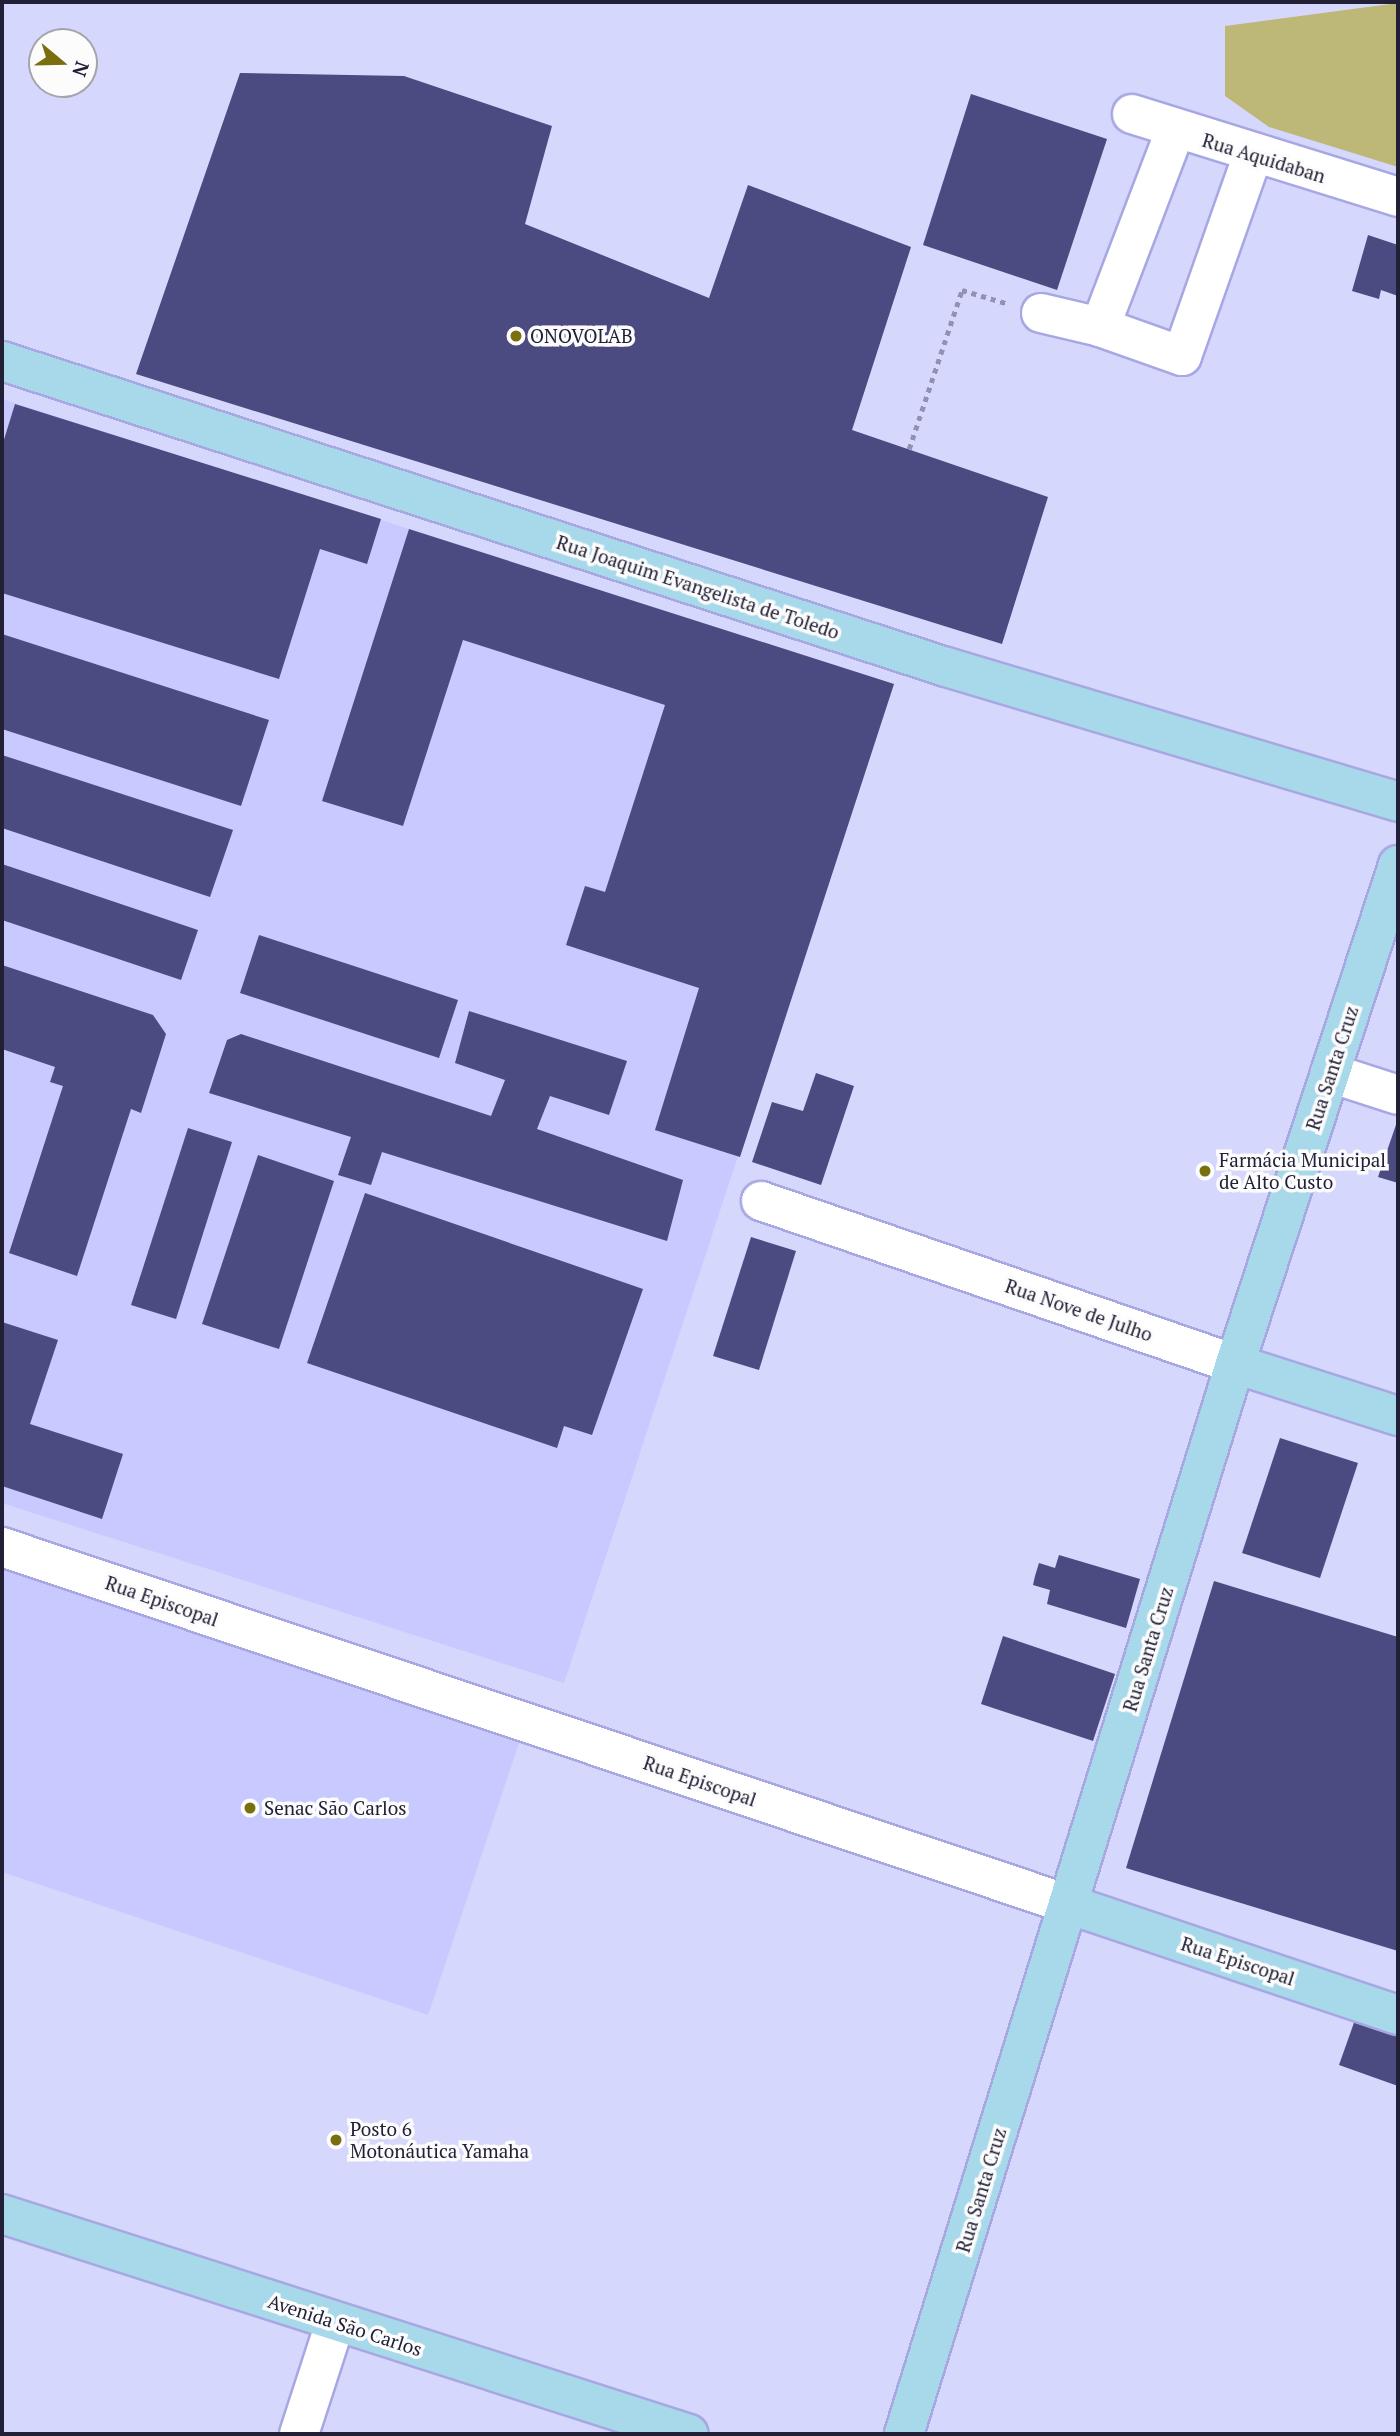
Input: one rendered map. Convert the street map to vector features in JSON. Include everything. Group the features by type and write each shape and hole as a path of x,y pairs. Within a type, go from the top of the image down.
{"main road":[{"name":"Rua Joaquim Evangelista de Toledo","path":"2,361 946,667 1398,802"},
{"name":"Rua Santa Cruz","path":"904,2434 1070,1905 1235,1364 1398,865"},
{"name":"Rua Nove de Julho","path":"1235,1364 1398,1416"},
{"name":"Rua Episcopal","path":"1070,1905 1398,2015"},
{"name":"Avenida São Carlos","path":"2,2214 335,2323 689,2434"}],"street":[{"name":"Rua Aquidaban","path":"1132,114 1175,131 1398,197"},
{"path":"1100,327 1175,131"},
{"path":"1041,313 1100,327 1182,355 1253,154"},
{"path":"1330,1073 1398,1095"},
{"name":"Rua Nove de Julho","path":"761,1201 1235,1364"},
{"name":"Rua Episcopal","path":"2,1547 1070,1905"},
{"path":"299,2434 335,2323"}],"path":[{"path":"909,449 962,290 1041,313"}],"shaded area":[{"path":"1398,3 1398,167 1269,127 1225,96 1225,26"},
{"path":"2,399 894,684 564,1683 2,1503"},
{"name":"Senac São Carlos","path":"2,1569 519,1743 428,2015 2,1872"}],"building":[{"name":"ONOVOLAB","path":"240,73 404,76 552,126 525,224 709,298 748,185 911,247 852,430 1048,497 1002,644 136,374"},
{"path":"971,94 1107,139 1057,290 923,245"},
{"path":"1368,235 1398,245 1398,296 1381,290 1379,299 1352,291"},
{"path":"15,404 381,519 367,564 320,549 279,679 2,593 2,446"},
{"path":"409,529 894,684 740,1157 655,1130 699,988 566,945 585,886 605,892 665,705 463,640 403,826 322,801"},
{"path":"2,634 269,720 241,806 2,729"},
{"path":"2,755 233,830 210,897 2,828"},
{"path":"2,864 198,930 181,980 2,920"},
{"path":"259,935 458,1000 439,1058 240,993"},
{"path":"2,965 153,1015 166,1034 141,1113 131,1109 77,1276 9,1253 63,1086 50,1082 55,1067 2,1049"},
{"path":"469,1011 627,1061 609,1115 550,1096 537,1129 683,1180 667,1241 382,1152 371,1185 338,1175 351,1137 209,1093 227,1040 241,1034 491,1116 505,1080 455,1063"},
{"path":"816,1073 854,1086 821,1185 752,1162 772,1102 803,1111"},
{"path":"1398,1119 1398,1183 1378,1177"},
{"path":"188,1128 232,1142 176,1319 131,1305"},
{"path":"258,1155 334,1181 279,1349 202,1324"},
{"path":"365,1193 643,1289 592,1435 564,1426 557,1448 307,1363"},
{"path":"751,1237 796,1251 759,1370 713,1356"},
{"path":"2,1322 58,1340 30,1424 123,1454 102,1519 2,1486"},
{"path":"1280,1438 1358,1463 1320,1578 1242,1553"},
{"path":"1059,1555 1140,1579 1126,1628 1047,1604 1050,1590 1033,1585 1035,1576 1039,1563 1055,1568"},
{"path":"1214,1581 1398,1637 1398,1951 1126,1868"},
{"path":"1003,1636 1115,1674 1093,1741 981,1704"},
{"path":"1356,2017 1398,2032 1398,2086 1339,2065"}],"place":[{"name":"ONOVOLAB","path":"516,336"},
{"name":"Farmácia Municipal de Alto Custo","path":"1205,1171"},
{"name":"Senac São Carlos","path":"250,1808"},
{"name":"Posto 6 Motonáutica Yamaha","path":"336,2140"}]}
